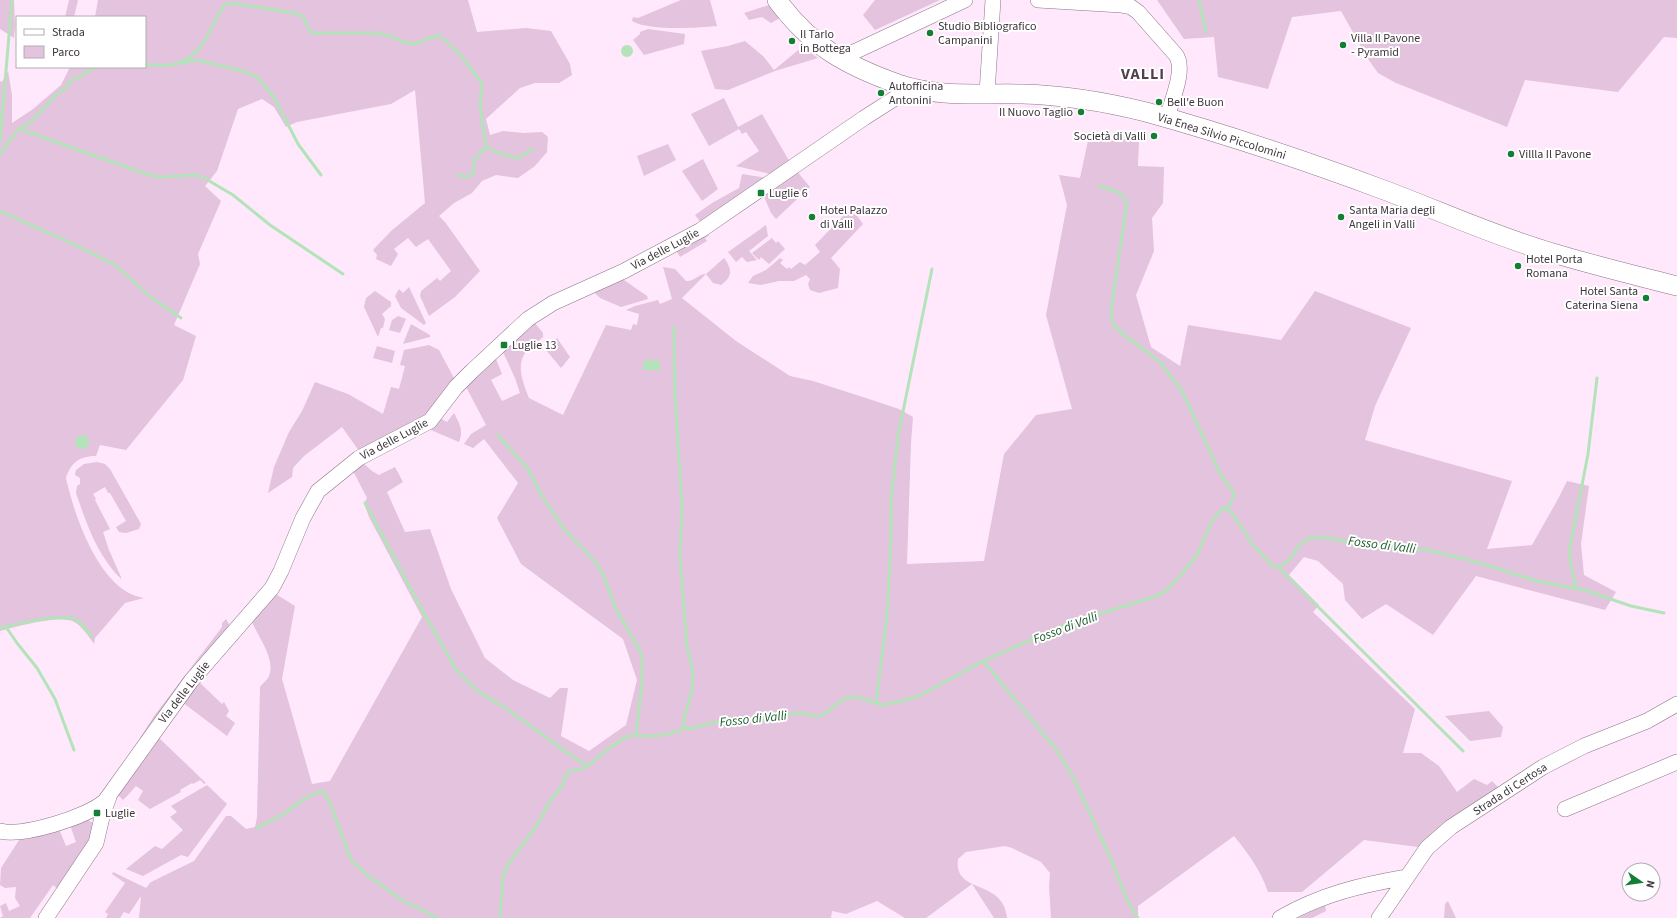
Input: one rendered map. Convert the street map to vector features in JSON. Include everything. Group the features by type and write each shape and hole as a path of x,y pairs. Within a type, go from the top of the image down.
{"main road":[{"name":"Via Enea Silvio Piccolomini","path":"777,0 789,16 805,32 823,48 839,59 867,72 911,88 947,94 1025,94 1065,98 1134,110 1167,118 1264,148 1383,189 1537,248 1677,286"}],"street":[{"path":"839,59 965,0"},
{"path":"987,93 993,0"},
{"path":"1038,0 1121,5 1138,12 1176,55 1180,62 1180,71 1167,118"},
{"name":"Via delle Luglie","path":"0,831 19,833 34,830 90,811 99,806 109,796 195,676 272,588 304,514 313,498 321,489 354,461 430,421 456,387 514,330 539,311 560,299 624,271 696,233 864,118 911,88"},
{"name":"Strada di Certosa","path":"1379,918 1433,842 1451,827 1550,763 1584,746 1647,721 1677,704"},
{"path":"1565,809 1677,762"},
{"path":"46,918 96,843 102,813 109,796"},
{"path":"1280,918 1331,894 1407,877"}],"green space":[{"path":"0,0 14,0 14,38 0,29"},
{"path":"69,0 78,0 74,16 65,16"},
{"path":"98,0 468,0 477,32 526,28 551,31 570,64 572,75 559,83 535,83 520,88 486,119 490,135 503,131 524,133 542,132 548,137 547,152 535,166 518,178 496,175 482,181 472,193 454,203 439,216 445,222 480,271 455,297 429,316 420,296 421,291 437,278 440,281 451,271 428,239 416,247 408,238 394,249 398,254 391,266 376,259 377,255 373,250 391,231 425,203 415,90 391,104 297,122 286,127 274,107 262,99 238,109 217,171 205,186 221,201 198,254 200,264 174,325 196,336 183,380 126,450 100,445 96,456 85,457 73,464 66,478 80,525 95,557 115,583 129,593 144,598 125,603 95,638 94,644 81,627 70,620 50,620 0,631 0,81 2,82 8,71 12,95 12,123 33,109 61,85 70,68 146,68 146,16 95,16"},
{"path":"681,0 710,0 717,26 661,28 639,24 632,21 633,17 638,18"},
{"path":"875,0 940,0 875,30 863,15"},
{"path":"1157,0 1677,0 1677,38 1664,37 1618,92 1525,80 1507,127 1396,83 1378,73 1368,59 1341,11 1292,17 1268,89 1218,77 1214,37 1184,39"},
{"path":"769,5 780,18 771,23 762,17 749,20 744,13"},
{"path":"648,29 685,34 684,44 644,55 633,40 640,34 640,32"},
{"path":"745,41 764,57 774,70 802,47 818,58 775,71 728,90 715,89 701,51"},
{"path":"724,98 738,127 762,114 791,164 771,174 736,166 759,151 746,132 742,134 739,129 709,146 691,114"},
{"path":"1089,136 1139,141 1138,166 1164,167 1163,203 1152,218 1154,251 1136,295 1151,347 1180,366 1188,325 1281,340 1315,291 1411,328 1375,406 1365,440 1512,481 1487,549 1532,545 1567,481 1589,486 1581,544 1584,575 1616,592 1605,610 1476,576 1433,635 1386,604 1362,619 1345,600 1343,584 1318,561 1304,557 1289,575 1319,605 1313,612 1415,709 1403,753 1421,753 1439,766 1457,792 1474,779 1487,785 1492,781 1499,788 1446,823 1418,847 1364,840 1302,892 1268,892 1254,862 1234,836 1138,906 1138,918 1051,918 1049,887 1050,873 1041,862 1005,846 966,852 958,859 959,870 963,878 989,891 997,897 1004,905 1007,918 994,918 972,884 926,918 905,918 877,901 846,914 832,911 831,918 139,918 141,896 129,914 124,912 120,918 106,918 108,914 105,912 125,883 112,874 113,872 146,888 151,882 194,861 226,816 231,816 246,829 255,827 257,817 260,687 268,678 270,663 265,648 251,619 274,593 295,606 282,679 312,784 330,781 422,617 369,517 364,503 367,498 352,469 362,462 379,475 395,467 403,482 387,492 405,532 430,529 451,589 485,658 513,680 550,698 560,688 568,688 561,736 589,751 626,725 637,680 623,639 521,564 497,518 518,483 484,439 473,448 464,444 471,434 486,425 464,383 489,357 496,359 502,374 491,380 502,401 520,393 503,352 534,322 543,333 543,337 526,352 523,357 521,369 523,381 529,398 563,415 606,325 631,330 633,324 637,325 639,314 626,310 658,300 660,304 672,299 663,267 675,269 686,281 706,274 682,298 736,341 790,376 813,381 899,409 913,417 907,564 984,561 1004,454 1036,415 1072,409 1046,315 1067,205 1059,175 1080,178"},
{"path":"668,144 676,160 644,176 637,156"},
{"path":"703,159 718,189 702,201 682,171"},
{"path":"795,169 810,187 776,219 771,213 762,192"},
{"path":"742,174 768,178 702,224 695,215 712,203 739,188"},
{"path":"853,210 863,224 831,258 840,269 838,288 819,293 810,290 808,284 810,279 806,275 794,281 779,281 761,285 748,283 753,276 766,270 780,258 783,260 780,263 787,269 789,267 791,269 800,262 805,265 820,252 815,245 846,213"},
{"path":"766,225 768,236 749,251 757,260 747,262 742,257 736,262 728,252"},
{"path":"707,232 709,236 705,238 707,241 680,257 676,250"},
{"path":"772,238 776,243 778,241 785,249 769,264 761,257 759,260 752,253"},
{"path":"724,258 729,265 730,272 728,279 721,285 713,283 706,274"},
{"path":"622,277 647,296 648,299 621,307 600,298 593,291"},
{"path":"409,287 426,323 424,325 401,308 395,296 399,289 403,293"},
{"path":"375,291 391,302 391,306 382,314 385,319 383,328 381,328 378,337 364,307 366,298"},
{"path":"398,316 406,319 400,333 389,330 392,320"},
{"path":"411,324 430,335 430,337 403,344"},
{"path":"557,338 570,357 561,368 546,350"},
{"path":"429,345 439,350 455,380 433,414 359,451 342,427 304,456 293,468 292,477 268,493 274,467 289,432 302,411 315,382 348,394 383,414 391,387 399,389 405,366 400,365 404,350"},
{"path":"377,346 395,351 392,363 373,358"},
{"path":"454,413 461,430 459,442 426,428 440,418 447,422"},
{"path":"97,462 105,464 110,469 141,524 139,529 126,533 119,532 116,527 126,521 110,493 108,493 105,487 93,494 110,529 103,532 121,579 105,560 99,550 76,493 77,486 80,484 80,478 75,475 76,470 84,464"},
{"path":"226,619 230,626 144,739 140,738 154,716 222,627 222,623"},
{"path":"198,681 222,704 224,702 229,711 226,716 235,723 227,736 182,702"},
{"path":"1489,711 1503,727 1501,737 1470,741 1445,716"},
{"path":"157,736 206,783 204,784 200,780 193,784 192,783 180,790 181,792 150,809 138,800 143,791 136,786 123,800 117,794"},
{"path":"207,785 227,804 188,857 181,855 143,876 126,869 155,846 162,849 183,830 170,817 177,812 171,806"},
{"path":"91,816 89,821 96,824 95,829 60,891 53,885 30,918 0,918 3,916 0,906 6,903 9,911 20,906 15,898 16,887 5,888 0,885 1,868 21,837 59,829 66,846 76,842 70,825"},
{"path":"1448,901 1456,918 1444,918 1445,904"},
{"path":"1325,905 1326,911 1312,918 1297,918"}],"shaded area":[{"path":"625,45 629,45 633,51 629,57 625,57 621,53 621,49"},
{"path":"644,360 660,361 660,370 643,370"},
{"path":"79,435 85,435 89,439 89,445 85,449 79,449 75,445 75,439"}],"waterway":[{"path":"0,141 12,0"},
{"path":"1199,0 1206,32"},
{"path":"146,65 172,65 186,60 200,47 224,5 232,3 299,14 304,18 310,32 315,33 375,33 414,44 439,35 456,50 482,83 480,105 486,147 502,154 517,158 533,149"},
{"path":"181,63 197,60 246,72 257,77 274,97 298,144 321,175"},
{"path":"0,154 19,129 31,122 56,95 67,87 69,82 94,68"},
{"path":"21,128 25,131 149,175 159,177 197,175 206,179 233,195 270,225 343,274"},
{"path":"458,175 466,177 472,175 474,160 486,147"},
{"path":"1099,186 1119,193 1127,203 1112,303 1111,316 1114,326 1160,362 1182,391 1221,475 1234,493 1227,509"},
{"path":"0,211 71,243 115,265 152,298 181,318"},
{"path":"876,703 887,616 891,536 891,499 898,436 932,269"},
{"path":"674,327 675,396 682,506 680,558 687,646 693,672 692,690 684,719 684,728"},
{"path":"1576,588 1570,560 1570,547 1588,454 1597,378"},
{"path":"498,435 528,469 541,494 564,529 597,564 603,574 616,609 639,649 642,657 642,682 636,735"},
{"path":"365,503 422,610 457,671 476,690 508,710 587,766"},
{"name":"Fosso di Valli","path":"500,918 503,876 508,864 536,827 550,801 563,784 566,774 586,767 624,738 629,736 667,735 684,728 689,729 716,722 762,719 799,713 817,716 823,715 842,700 850,697 857,697 883,705 919,696 983,661 1069,623 1163,593 1181,575 1197,555 1212,521 1223,508 1231,512 1254,546 1273,566 1278,567 1284,564 1290,559 1304,541 1311,537 1329,538 1353,543 1428,550 1473,561 1537,581 1584,590 1631,606 1664,613"},
{"path":"1278,567 1463,751"},
{"path":"0,628 63,617 72,618 78,621 92,637"},
{"path":"6,627 37,668 55,699 74,750"},
{"path":"983,661 1056,749 1074,779 1111,859 1128,902 1138,918"},
{"path":"257,828 282,815 309,796 319,792 324,792 330,803 351,860 366,874 402,900 438,918"}],"place":[{"name":"Studio Bibliografico Campanini","path":"930,33"},
{"name":"Il Tarlo in Bottega","path":"792,41"},
{"name":"Villa Il Pavone - Pyramid","path":"1343,45"},
{"name":"Autofficina Antonini","path":"881,93"},
{"name":"Bell'e Buon","path":"1159,102"},
{"name":"Il Nuovo Taglio","path":"1081,112"},
{"name":"Società di Valli","path":"1154,136"},
{"name":"Villla Il Pavone","path":"1511,154"},
{"name":"Luglie 6","path":"761,193"},
{"name":"Hotel Palazzo di Valli","path":"812,217"},
{"name":"Santa Maria degli Angeli in Valli","path":"1341,217"},
{"name":"Hotel Porta Romana","path":"1518,266"},
{"name":"Hotel Santa Caterina Siena","path":"1646,298"},
{"name":"Luglie 13","path":"504,345"},
{"name":"Luglie","path":"97,813"}],"district":[{"name":"VALLI","path":"1143,73"}]}
